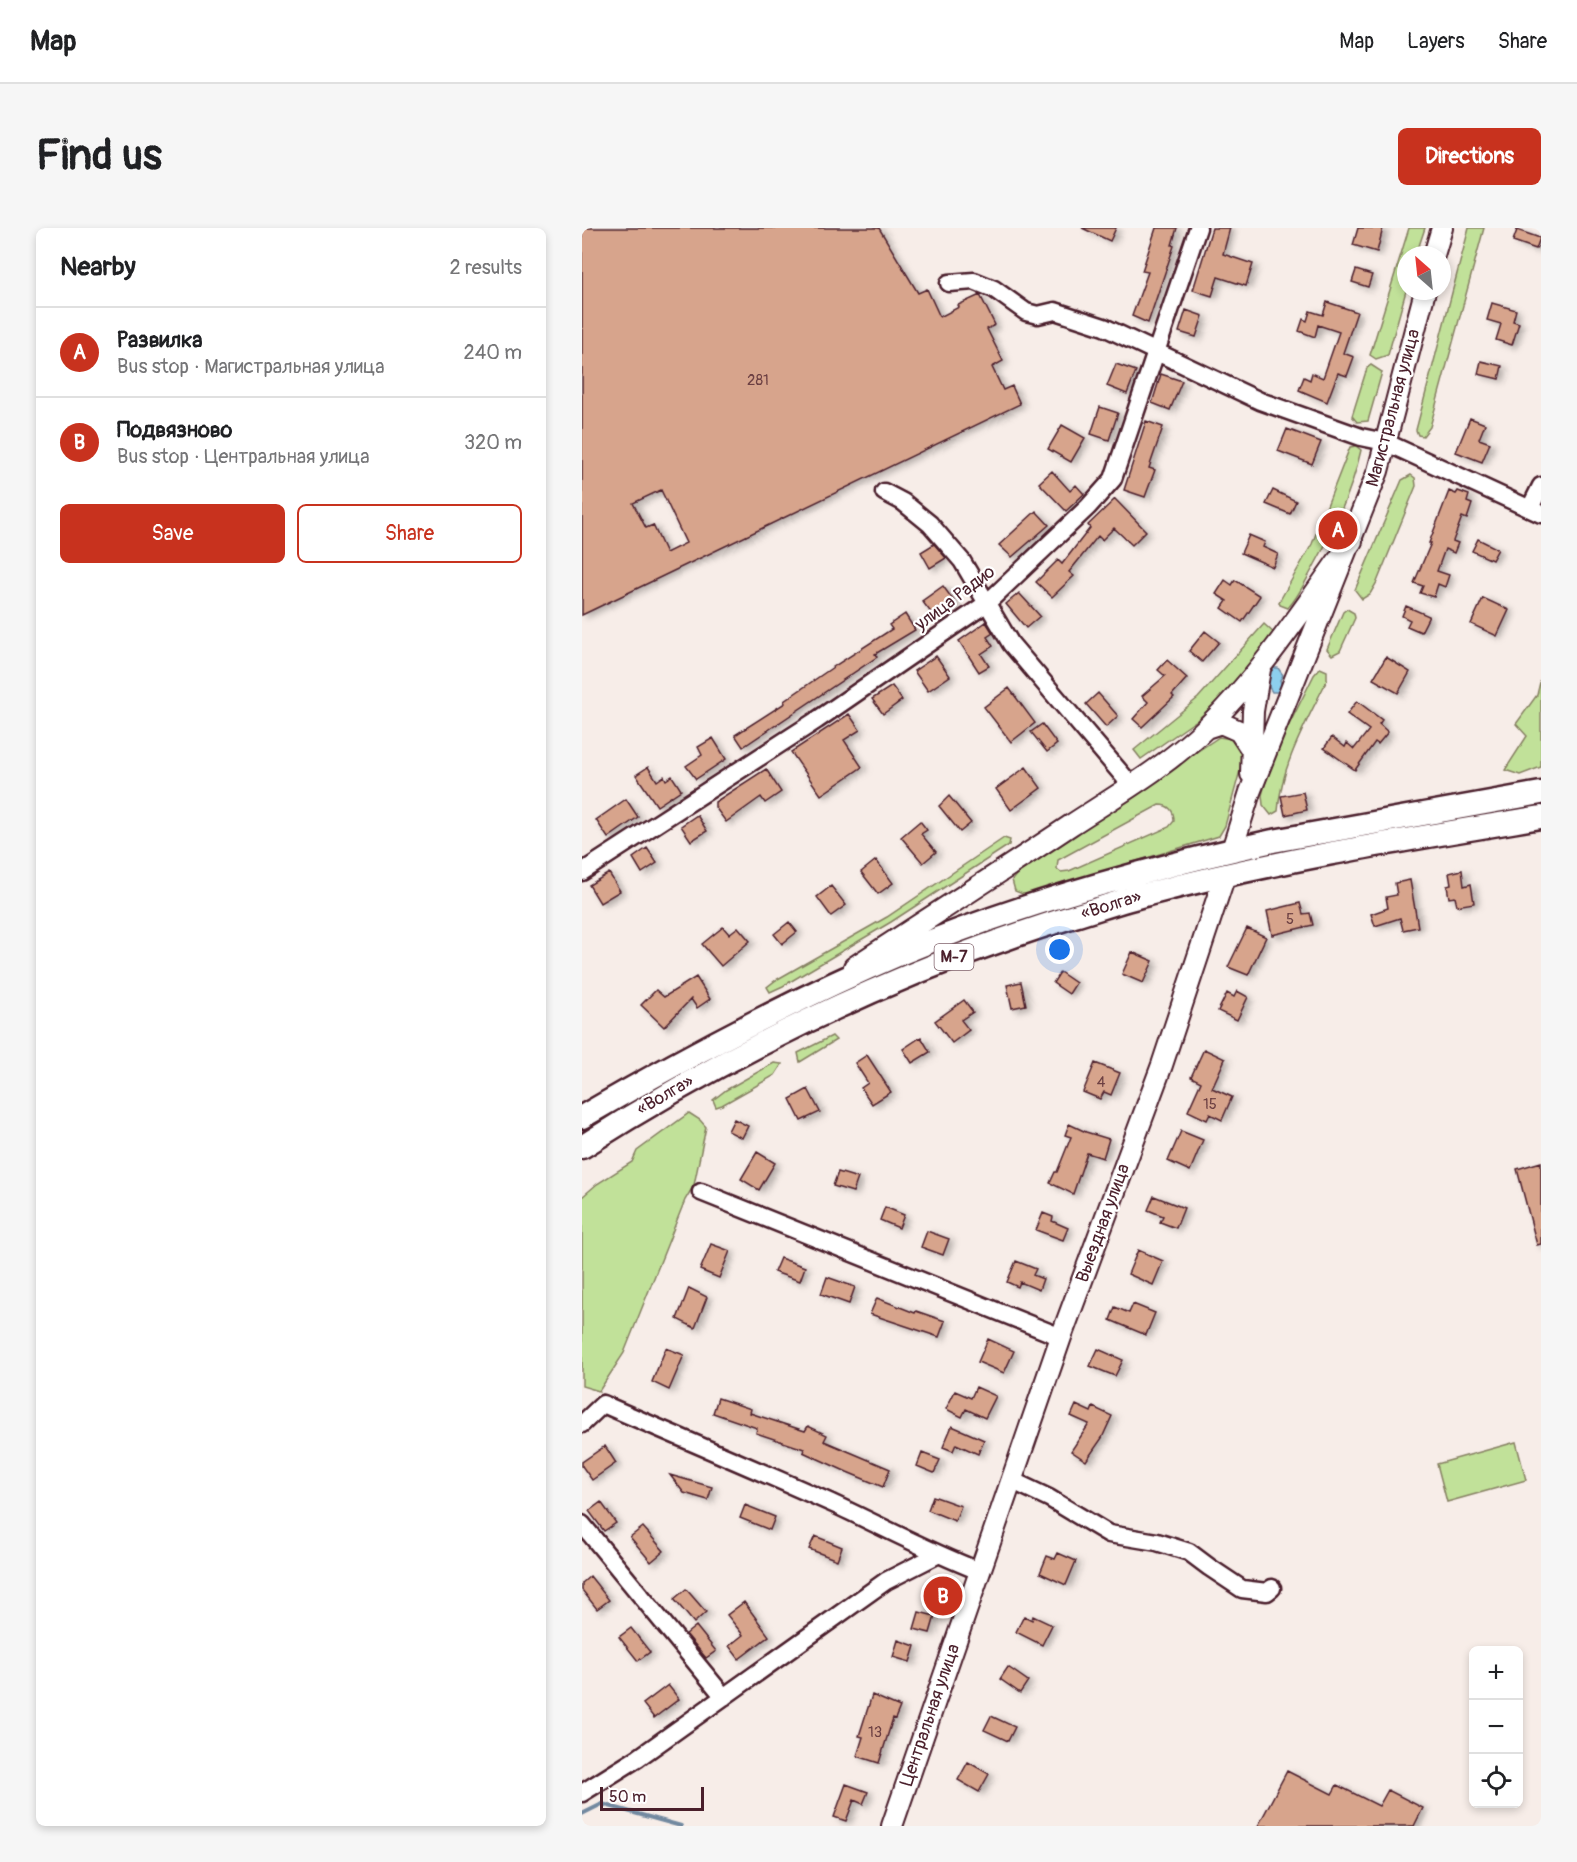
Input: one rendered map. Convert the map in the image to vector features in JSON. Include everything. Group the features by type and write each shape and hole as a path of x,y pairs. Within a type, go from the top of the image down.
{"highway":[{"name":"«Волга»","path":"582,1117 674,1064 816,992 903,953 1016,911 1106,883 1232,850 1541,793"},
{"name":"«Волга»","path":"582,1147 698,1076 854,998 1018,934 1145,894 1225,875 1300,859 1541,816"}],"main road":[{"path":"1437,246 1442,228"},
{"name":"Магистральная улица","path":"1250,792 1284,696 1352,541 1378,471 1423,300"},
{"path":"816,992 1131,785 1214,725 1237,696 1259,676 1352,541"},
{"path":"1214,725 1253,711 1284,696 1259,676"},
{"path":"1232,850 1250,792 1253,711 1259,676"},
{"path":"1214,725 1239,731 1253,752"},
{"name":"Выездная улица","path":"979,1570 1061,1337 1162,1065 1225,875"},
{"name":"Центральная улица","path":"892,1826 979,1570"}],"street":[{"name":"улица Радио","path":"582,872 817,720 987,603 1088,507 1113,479 1198,228"},
{"path":"949,283 974,281 994,289 1026,312 1038,315 1055,311 1104,327 1260,401 1361,437 1385,442 1535,511 1541,486"},
{"path":"884,492 903,502 930,524 962,561 1011,644 1131,785"},
{"path":"701,1192 1061,1337"},
{"path":"582,1424 603,1404 762,1472 901,1535 937,1555 979,1570"},
{"path":"1011,1480 1049,1498 1109,1534 1157,1542 1189,1552 1242,1589 1266,1592 1272,1588"},
{"path":"582,1524 724,1697"},
{"path":"582,1793 638,1758 886,1581 937,1555"}],"green space":[{"path":"1409,228 1425,228 1419,246 1403,246"},
{"path":"1469,228 1484,228 1430,427 1423,436 1418,435 1416,430"},
{"path":"1397,267 1397,300 1403,300 1388,355 1376,359 1370,355"},
{"path":"1371,365 1382,372 1368,421 1357,422 1352,416 1367,368"},
{"path":"1356,446 1361,450 1335,526 1302,589 1288,608 1280,605 1279,602 1312,544 1350,447"},
{"path":"1411,475 1415,478 1416,486 1377,582 1370,594 1362,599 1355,590 1402,480"},
{"path":"1347,609 1354,613 1355,618 1340,651 1332,655 1327,649 1343,612"},
{"path":"1264,624 1276,635 1238,682 1197,720 1141,759 1134,750 1198,698"},
{"path":"1320,668 1327,671 1327,680 1303,727 1290,760 1280,794 1278,811 1271,815 1263,805 1262,795 1268,774 1287,729 1314,675"},
{"path":"1541,678 1541,767 1520,775 1505,770 1527,736 1516,724 1537,695"},
{"path":"1219,737 1232,739 1245,752 1225,826 1219,836 1025,895 1015,891 1012,880 1021,869","holes":["1159,805 1169,807 1173,814 1174,821 1169,827 1069,871 1061,872 1057,869 1058,860"]},
{"path":"1004,838 1010,840 1009,845 891,922 770,992 767,987 776,980 887,917"},
{"path":"832,1036 836,1040 800,1062 798,1053"},
{"path":"774,1063 782,1064 775,1075 716,1107 713,1100 726,1090"},
{"path":"689,1113 706,1127 694,1185 685,1200 624,1353 599,1391 582,1386 582,1197 597,1184 632,1162 637,1151"},
{"path":"1516,1442 1526,1480 1447,1502 1437,1464"}],"water":[{"path":"1278,668 1283,675 1280,680 1282,686 1277,692 1272,692 1269,687 1267,688 1270,670"}],"building":[{"path":"582,228 879,228 918,293 927,289 940,317 959,307 958,305 980,295 995,325 987,329 1003,361 992,367 1003,390 1012,386 1020,404 582,615","holes":["661,490 686,543 666,553 653,525 646,528 633,503"]},
{"path":"1082,228 1116,228 1110,241"},
{"path":"1156,228 1177,228 1172,245 1174,246 1148,323 1132,316 1148,272 1142,271"},
{"path":"1212,228 1230,228 1223,254 1253,264 1246,286 1218,277 1212,296 1193,290"},
{"path":"1358,228 1383,228 1377,252 1353,245"},
{"path":"1517,230 1540,238 1536,249 1513,241"},
{"path":"1356,270 1372,275 1368,287 1352,282"},
{"path":"1327,302 1357,312 1343,353 1354,357 1347,376 1338,373 1327,402 1299,390 1304,377 1310,380 1312,373 1323,378 1339,332 1318,325 1315,337 1299,331 1303,319 1307,321 1310,311 1323,315"},
{"path":"1492,303 1516,310 1513,321 1519,323 1512,345 1496,340 1501,324 1487,320"},
{"path":"1186,310 1203,316 1196,337 1179,332"},
{"path":"1481,361 1502,366 1499,379 1478,374"},
{"path":"1116,364 1136,371 1127,394 1107,386"},
{"path":"1161,374 1182,381 1170,410 1152,403"},
{"path":"1100,407 1118,413 1109,440 1091,434"},
{"path":"1470,418 1485,424 1479,439 1490,443 1482,462 1456,452"},
{"path":"1146,421 1163,427 1149,468 1155,470 1145,497 1124,490"},
{"path":"1062,425 1085,438 1071,462 1048,449"},
{"path":"1287,429 1321,442 1312,464 1278,451"},
{"path":"1052,471 1070,491 1076,485 1084,494 1066,511 1039,483"},
{"path":"1273,490 1296,501 1290,514 1266,504"},
{"path":"1449,491 1469,495 1467,502 1472,504 1467,519 1462,517 1453,541 1458,543 1454,553 1445,549 1437,571 1449,575 1445,587 1438,584 1434,597 1420,593 1423,586 1414,583"},
{"path":"1115,499 1146,531 1132,545 1114,528 1102,540 1098,536 1069,572 1074,576 1052,597 1036,582 1058,560 1062,564 1090,528 1088,525"},
{"path":"1036,511 1049,525 1012,557 999,545"},
{"path":"1249,535 1265,542 1263,547 1278,554 1273,567 1241,553"},
{"path":"1478,539 1498,549 1492,560 1472,551"},
{"path":"934,544 946,558 930,568 921,552"},
{"path":"1225,580 1232,585 1235,580 1260,596 1242,622 1222,608 1227,601 1216,594"},
{"path":"943,586 956,604 936,619 922,601"},
{"path":"1019,593 1040,616 1026,628 1006,604"},
{"path":"1483,598 1509,610 1497,636 1471,624"},
{"path":"1406,606 1429,616 1421,632 1407,626 1410,620 1402,616"},
{"path":"905,614 915,630 875,654 877,657 743,747 735,735 892,629 889,625"},
{"path":"986,622 993,633 987,637 993,646 981,654 989,666 979,672 959,641"},
{"path":"1205,631 1219,642 1202,662 1189,651"},
{"path":"936,656 950,676 928,691 914,671"},
{"path":"1386,657 1410,672 1398,693 1373,679"},
{"path":"1167,660 1187,678 1172,695 1174,697 1142,727 1133,719 1148,702 1142,696 1165,676 1158,670"},
{"path":"892,686 902,700 883,714 872,699"},
{"path":"1009,688 1035,723 1011,742 984,707"},
{"path":"1098,693 1118,716 1106,727 1086,704"},
{"path":"1357,701 1382,720 1379,724 1388,732 1378,744 1375,742 1355,770 1324,748 1332,737 1345,747 1347,743 1354,749 1369,730 1347,714"},
{"path":"849,714 860,730 844,740 862,767 821,795 791,752"},
{"path":"1042,724 1057,744 1047,752 1031,732"},
{"path":"713,738 726,759 696,779 686,766 702,755 698,747"},
{"path":"648,767 657,781 664,776 666,780 672,776 681,790 657,806 636,775"},
{"path":"1026,767 1041,788 1011,810 996,789"},
{"path":"766,769 781,792 765,803 761,797 726,822 715,807 715,802"},
{"path":"1303,792 1307,810 1285,815 1281,796"},
{"path":"949,796 971,823 960,832 939,806"},
{"path":"626,799 638,817 608,838 596,820"},
{"path":"697,815 707,831 691,841 681,826"},
{"path":"920,821 927,830 921,834 936,852 923,863 901,837"},
{"path":"647,848 657,863 642,873 633,858"},
{"path":"876,860 893,883 878,894 861,872"},
{"path":"1462,870 1464,886 1471,884 1474,903 1457,906 1455,897 1449,898 1447,886 1451,885 1449,873"},
{"path":"609,873 620,891 600,903 589,885"},
{"path":"1410,880 1418,927 1403,930 1400,918 1375,926 1371,914 1388,908 1386,897 1397,895 1395,883"},
{"path":"831,886 846,905 831,916 817,897"},
{"path":"1300,903 1303,914 1310,913 1313,925 1272,935 1267,911"},
{"path":"789,922 797,932 782,944 774,934"},
{"path":"723,927 729,934 738,927 750,941 721,966 702,944"},
{"path":"1247,928 1266,937 1248,975 1228,967"},
{"path":"1132,952 1153,961 1143,983 1122,974"},
{"path":"1060,972 1076,983 1069,994 1053,983"},
{"path":"696,977 710,999 697,1008 691,999 664,1027 641,1005 656,990 664,997"},
{"path":"1021,982 1026,1005 1012,1008 1007,985"},
{"path":"1237,991 1248,997 1237,1020 1218,1011 1227,993 1234,997"},
{"path":"964,1000 973,1012 961,1020 969,1030 952,1043 935,1021"},
{"path":"921,1037 930,1052 912,1063 903,1049"},
{"path":"1204,1049 1225,1059 1212,1088 1232,1097 1222,1120 1210,1114 1207,1120 1188,1111 1201,1082 1191,1077"},
{"path":"867,1055 891,1092 872,1104 861,1088 868,1083 855,1063"},
{"path":"1095,1063 1120,1073 1111,1095 1104,1092 1100,1099 1083,1092"},
{"path":"808,1089 820,1112 801,1121 790,1099"},
{"path":"734,1119 748,1126 742,1138 728,1131"},
{"path":"1069,1124 1109,1139 1103,1158 1087,1153 1073,1194 1050,1183 1071,1137 1065,1135"},
{"path":"1181,1131 1203,1140 1190,1171 1168,1161"},
{"path":"757,1152 775,1163 759,1190 741,1179"},
{"path":"1541,1162 1541,1244 1537,1245 1517,1169"},
{"path":"838,1172 858,1178 853,1192 833,1186"},
{"path":"1154,1196 1184,1208 1176,1228 1160,1222 1163,1216 1148,1210"},
{"path":"885,1207 904,1215 899,1228 880,1220"},
{"path":"1043,1213 1053,1217 1052,1221 1068,1228 1063,1240 1036,1230"},
{"path":"927,1231 949,1239 943,1255 921,1247"},
{"path":"711,1244 730,1251 719,1278 700,1270"},
{"path":"1138,1250 1163,1261 1153,1285 1128,1274"},
{"path":"780,1258 805,1267 800,1281 774,1272"},
{"path":"1016,1261 1036,1269 1033,1275 1043,1279 1039,1290 1020,1282 1018,1287 1007,1282"},
{"path":"827,1277 855,1287 849,1304 821,1294"},
{"path":"689,1288 707,1297 695,1328 677,1319"},
{"path":"877,1298 915,1313 916,1311 945,1321 939,1337 870,1314"},
{"path":"1133,1304 1155,1313 1146,1335 1110,1320 1115,1307 1129,1313"},
{"path":"988,1339 1014,1351 1004,1373 978,1362"},
{"path":"666,1348 684,1355 669,1390 652,1382"},
{"path":"1098,1349 1123,1360 1115,1376 1090,1366"},
{"path":"976,1387 996,1396 985,1418 966,1409 962,1417 946,1409 955,1391 971,1398"},
{"path":"718,1398 751,1409 750,1413 805,1431 808,1426 827,1435 824,1441 890,1469 883,1487 803,1452 804,1449 756,1433 757,1428 713,1413"},
{"path":"1076,1405 1091,1412 1093,1407 1112,1416 1102,1438 1086,1461 1071,1451 1089,1424 1071,1416"},
{"path":"952,1426 984,1440 978,1454 956,1444 953,1451 943,1447"},
{"path":"605,1446 616,1463 592,1480 582,1466 582,1462"},
{"path":"922,1453 940,1460 934,1473 917,1466"},
{"path":"670,1475 712,1487 708,1500 684,1493"},
{"path":"933,1496 961,1506 955,1521 928,1510"},
{"path":"601,1502 616,1523 604,1531 589,1511"},
{"path":"745,1505 775,1517 770,1530 740,1518"},
{"path":"643,1527 664,1551 651,1562 630,1537"},
{"path":"815,1536 842,1547 837,1560 809,1549"},
{"path":"1058,1553 1076,1561 1066,1585 1040,1573 1047,1556 1055,1559"},
{"path":"590,1576 609,1600 597,1609 582,1590 582,1583"},
{"path":"686,1589 706,1612 694,1623 674,1599"},
{"path":"744,1602 769,1636 739,1659 729,1646 743,1635 727,1615"},
{"path":"919,1612 935,1616 930,1633 914,1629"},
{"path":"1024,1616 1032,1620 1033,1616 1052,1625 1042,1645 1016,1632"},
{"path":"696,1626 716,1651 706,1658 686,1634"},
{"path":"631,1628 650,1652 638,1661 619,1637"},
{"path":"898,1640 915,1646 910,1662 893,1657"},
{"path":"1008,1667 1028,1681 1020,1693 1000,1679"},
{"path":"668,1685 679,1699 654,1718 643,1704"},
{"path":"872,1695 900,1707 895,1719 893,1718 879,1763 857,1756 863,1737 859,1736"},
{"path":"991,1716 1015,1727 1008,1741 984,1730"},
{"path":"968,1762 989,1774 979,1792 958,1780"},
{"path":"1287,1771 1332,1794 1337,1785 1379,1806 1388,1790 1423,1808 1414,1826 1258,1826"},
{"path":"846,1784 868,1792 863,1804 854,1800 846,1821 834,1817"}],"waterway":[{"path":"582,1814 602,1804 681,1826"}],"place":[{"name":"Развилка","path":"1338,530"},
{"name":"Подвязново","path":"943,1596"}]}
